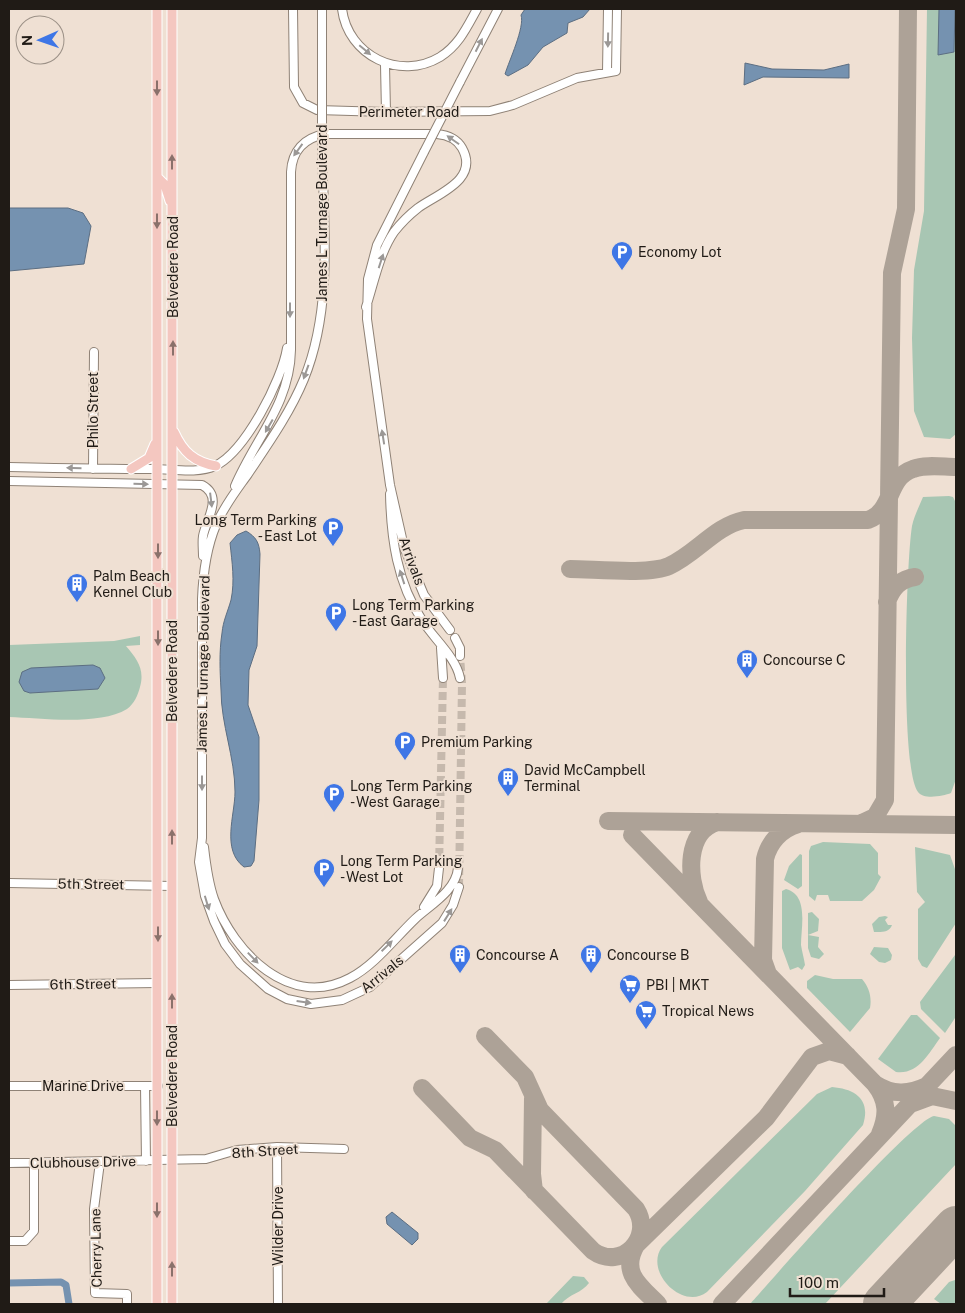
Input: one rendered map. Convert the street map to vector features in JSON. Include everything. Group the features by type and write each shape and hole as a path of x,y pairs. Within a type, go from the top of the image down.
{"main road":[{"name":"Belvedere Road","path":"157,9 157,1304"},
{"name":"Belvedere Road","path":"172,9 172,1304"},
{"path":"157,177 165,185 173,210"},
{"path":"173,428 183,448 191,457 201,463 216,466"},
{"path":"131,469 151,455 158,431"}],"street":[{"name":"Perimeter Road","path":"292,9 293,79 300,100 307,106 321,111 386,112 496,110 577,78 616,71 617,9"},
{"name":"James L Turnage Boulevard","path":"202,838 203,576 212,535 229,500 288,411 304,380 315,347 321,314 323,285 322,9"},
{"path":"342,9 346,26 359,46 385,65 411,66 426,63 440,57 461,39 477,9"},
{"path":"460,678 455,666 426,626 411,601 399,570 391,511 390,485 369,341 366,307 368,278 377,245 498,9"},
{"path":"607,72 608,9"},
{"path":"385,65 386,112"},
{"path":"229,500 242,470 274,416 283,396 290,362 291,167 297,149 311,138 325,134 437,134 450,137 459,144 465,155 466,167 463,175 453,186 413,212 396,230 384,252 366,307"},
{"path":"9,467 173,470 206,469 216,466 243,437 268,400 281,373 290,328"},
{"name":"Philo Street","path":"93,469 94,352"},
{"path":"9,481 199,484 206,487 212,493 212,509 202,537 203,576"},
{"name":"Arrivals","path":"390,485 404,547 415,577 424,595 450,630"},
{"path":"456,638 460,648 460,656"},
{"path":"441,647 442,678"},
{"path":"202,838 210,883 224,919 250,956 266,971 285,982 307,987 339,983 359,972 446,892 455,878 458,868"},
{"name":"Arrivals","path":"202,838 199,862 204,890 214,921 225,944 240,964 257,981 277,995 299,1002 332,1003 353,996 370,987 442,923 454,905 459,887"},
{"path":"419,915 436,890 439,868"},
{"name":"5th Street","path":"9,883 172,886"},
{"name":"6th Street","path":"9,985 158,983"},
{"name":"Marine Drive","path":"9,1086 158,1086"},
{"path":"145,1086 146,1161"},
{"name":"8th Street","path":"157,1161 206,1159 237,1150 277,1147 344,1148"},
{"name":"Wilder Drive","path":"277,1147 278,1304"},
{"name":"Clubhouse Drive","path":"9,1163 157,1161"},
{"path":"9,1241 25,1241 34,1231 34,1162"},
{"name":"Cherry Lane","path":"100,1162 94,1209 95,1294 127,1294 127,1304"}],"green space":[{"path":"927,9 956,9 956,434 950,439 924,437 914,411 912,338 914,270 924,211"},
{"path":"923,497 953,497 956,503 956,779 951,793 929,797 918,792 912,775 909,746 906,664 910,547 913,522"},
{"path":"140,636 140,645 126,646 137,660 141,670 141,681 137,696 132,705 127,709 101,718 70,720 9,717 9,645 114,641"},
{"path":"823,842 870,844 878,853 878,874 881,877 874,890 862,901 830,901 828,895 817,895 815,901 809,896 809,851 811,846"},
{"path":"915,847 950,855 956,872 956,923 927,968 922,966 918,959 918,909 925,902 917,892"},
{"path":"800,854 802,855 802,886 798,889 784,880 789,866"},
{"path":"786,889 793,892 801,905 801,945 805,965 802,970 798,967 790,970 782,948 782,891"},
{"path":"812,912 819,919 818,931 808,935 808,913"},
{"path":"879,917 888,917 885,920 888,925 892,925 891,928 884,932 874,932 872,924"},
{"path":"808,935 819,937 818,947 824,954 819,959 811,957 808,948"},
{"path":"874,947 888,948 892,955 891,960 885,963 879,962 870,954"},
{"path":"955,955 955,1018 945,1033 921,1009 920,1002"},
{"path":"815,975 833,979 862,979 866,985 870,996 870,1008 850,1032 807,988 807,981"},
{"path":"911,1015 917,1015 940,1038 917,1067 904,1072 896,1072 878,1059"},
{"path":"832,1087 848,1090 859,1097 865,1109 863,1125 805,1191 707,1292 697,1297 687,1296 668,1286 658,1267 658,1257 662,1247 817,1094"},
{"path":"934,1116 949,1119 956,1126 956,1164 825,1304 750,1304 872,1170 899,1143 921,1124"},
{"path":"573,1276 584,1277 589,1283 561,1304 546,1304"},
{"path":"955,1280 956,1304 941,1304 934,1299 949,1282"}],"water":[{"path":"525,9 590,9 583,17 568,23 567,33 543,47 528,65 508,76 505,74 519,36 521,15"},
{"path":"939,9 955,9 954,52 938,55"},
{"path":"745,63 772,69 824,70 849,64 849,78 763,77 744,85"},
{"path":"9,208 68,208 83,213 91,226 84,264 9,271"},
{"path":"246,531 256,540 260,554 257,646 249,670 248,705 259,737 259,800 254,861 251,866 244,867 237,860 231,842 235,792 231,754 223,716 220,647 224,620 231,600 233,586 230,543 237,535"},
{"path":"93,665 100,668 105,678 98,689 30,693 24,691 19,682 22,672 31,668"},
{"path":"392,1212 418,1233 418,1239 412,1245 387,1224 386,1217"}],"waterway":[{"path":"9,1283 61,1282 66,1285 69,1304"}],"taxiway":[{"path":"860,824 875,817 885,800 892,273 906,209 908,9"},
{"path":"570,569 621,571 660,569 679,561 724,528 744,520 868,520 876,516 882,509 904,473 923,467 956,467"},
{"path":"887,602 891,592 897,585 915,577"},
{"path":"608,821 956,825"},
{"path":"699,902 692,880 692,856 699,835 707,827 717,822"},
{"path":"768,974 763,960 765,859 769,847 777,837 786,829 798,824"},
{"path":"632,835 875,1084 894,1092 913,1091 927,1086"},
{"path":"422,1088 470,1138 495,1150 593,1251 604,1256 614,1257 624,1254 632,1248 638,1240 641,1231 636,1209 540,1110 525,1077 485,1036"},
{"path":"658,1304 639,1285 631,1271 630,1264 636,1245 766,1118 812,1057 829,1051 848,1056"},
{"path":"722,1304 956,1055"},
{"path":"875,1084 882,1096 885,1108 880,1134"},
{"path":"913,1103 932,1096 956,1101"},
{"path":"533,1098 532,1174 534,1191"}],"runway":[{"path":"884,1304 956,1227"}],"tunnel":[{"path":"459,887 462,683 460,656"},
{"path":"439,868 443,678"}],"place":[{"name":"Economy Lot","path":"622,271"},
{"name":"Long Term Parking - East Lot","path":"333,547"},
{"name":"Palm Beach Kennel Club","path":"77,603"},
{"name":"Long Term Parking - East Garage","path":"336,632"},
{"name":"Concourse C","path":"747,679"},
{"name":"Premium Parking","path":"405,761"},
{"name":"David McCampbell Terminal","path":"508,797"},
{"name":"Long Term Parking - West Garage","path":"334,813"},
{"name":"Long Term Parking - West Lot","path":"324,888"},
{"name":"Concourse A","path":"460,974"},
{"name":"Concourse B","path":"591,974"},
{"name":"PBI | MKT","path":"630,1004"},
{"name":"Tropical News","path":"646,1030"}]}
